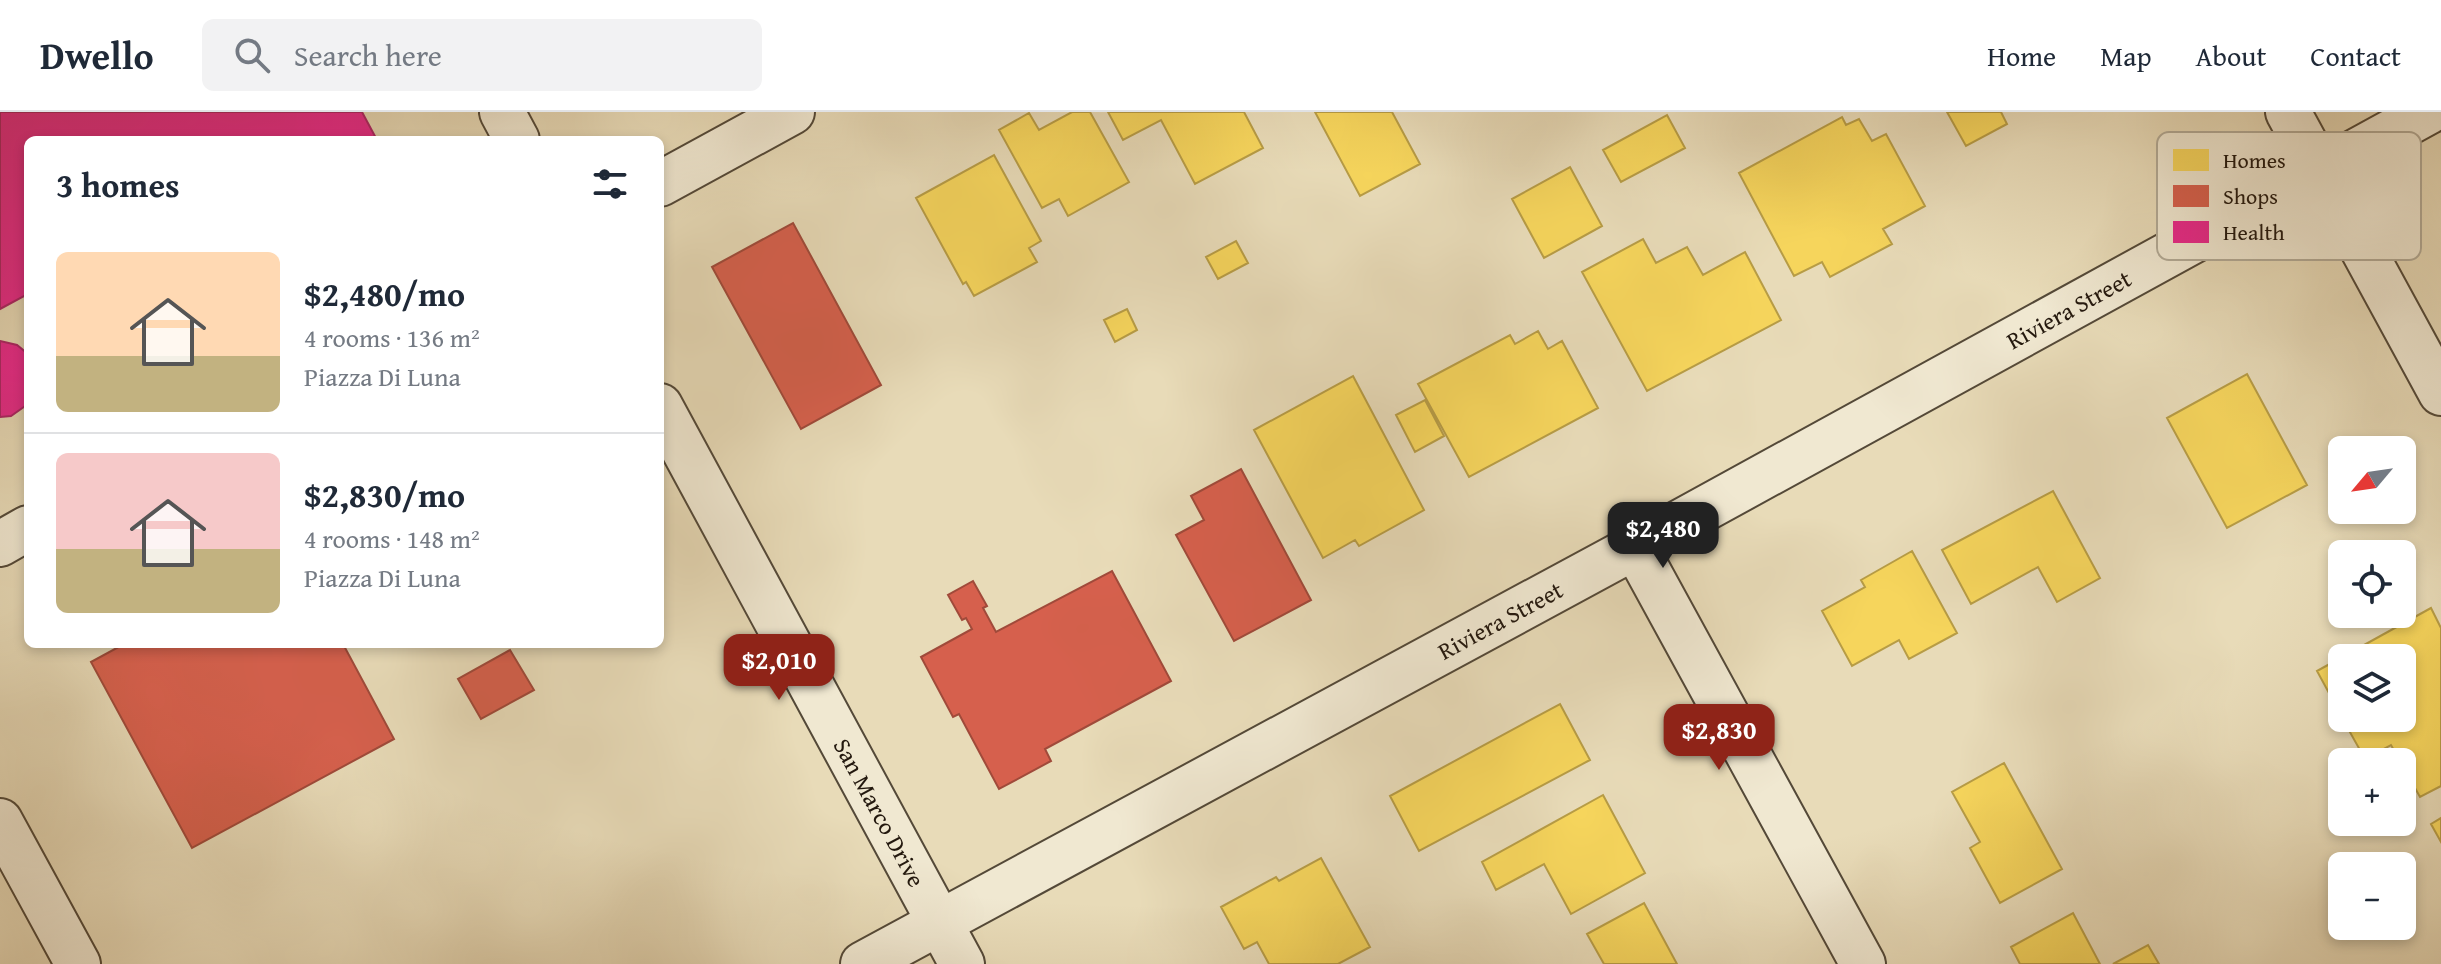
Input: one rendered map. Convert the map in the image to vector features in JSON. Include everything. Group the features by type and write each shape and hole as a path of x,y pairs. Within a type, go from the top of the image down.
{"street":[{"path":"502,112 515,136"},
{"path":"664,182 792,112"},
{"path":"2288,112 2299,132"},
{"name":"Riviera Street","path":"2391,132 2428,112"},
{"name":"Riviera Street","path":"863,964 2158,260"},
{"path":"2369,260 2441,393"},
{"name":"San Marco Drive","path":"664,413 962,964"},
{"path":"0,544 24,530"},
{"path":"1635,547 1863,964"},
{"path":"0,821 78,964"}],"building: Homes":[{"path":"1072,112 1090,112 1129,182 1068,216 1059,199 1042,208 999,130 1029,113 1039,130"},
{"path":"1108,112 1244,112 1263,148 1195,184 1161,120 1123,140"},
{"path":"1315,112 1392,112 1420,164 1360,196"},
{"path":"1947,112 2001,112 2007,124 1966,146"},
{"path":"1667,115 1685,148 1621,182 1603,150"},
{"path":"1842,117 1846,125 1859,119 1872,141 1886,134 1925,206 1883,229 1892,244 1830,277 1822,262 1794,276 1739,173"},
{"path":"994,155 1041,241 1029,248 1037,262 974,296 966,282 963,284 916,198"},
{"path":"1570,167 1602,226 1544,258 1512,199"},
{"path":"1643,239 1656,263 1687,247 1703,275 1745,252 1781,320 1647,391 1582,272"},
{"path":"1236,241 1248,263 1218,279 1206,257"},
{"path":"1127,309 1137,330 1115,342 1104,320"},
{"path":"1538,331 1548,349 1562,341 1598,408 1469,477 1418,384 1510,335 1515,344"},
{"path":"2247,374 2307,485 2227,528 2167,418"},
{"path":"1353,376 1424,510 1359,546 1355,540 1323,558 1254,430"},
{"path":"1425,400 1444,436 1415,452 1396,415"},
{"path":"2053,491 2100,578 2057,602 2038,567 1971,604 1942,550"},
{"path":"1912,551 1957,633 1909,659 1899,640 1852,666 1822,611 1865,587 1861,580"},
{"path":"2431,608 2441,628 2441,786 2420,797 2416,790 2416,748 2393,748 2391,745 2385,748 2359,748 2350,732 2416,732 2416,644 2366,644 2395,628 2416,628 2416,616"},
{"path":"2328,665 2328,691 2317,671"},
{"path":"1560,704 1590,760 1419,851 1390,796"},
{"path":"2004,763 2062,869 2000,903 1970,848 1980,842 1952,792"},
{"path":"1603,795 1645,873 1571,914 1544,864 1496,890 1482,862"},
{"path":"2441,818 2441,842 2431,824"},
{"path":"1321,858 1370,947 1338,964 1269,964 1257,942 1244,949 1221,907 1276,877 1279,881"},
{"path":"1644,903 1677,964 1604,964 1587,934"},
{"path":"2073,913 2100,964 2020,964 2011,947"},
{"path":"2148,945 2159,964 2113,964"}],"building: Shops":[{"path":"793,223 881,385 801,429 712,267"},
{"path":"1241,469 1311,600 1234,641 1176,535 1204,520 1191,496"},
{"path":"1112,571 1171,681 1045,749 1051,761 999,789 959,714 953,717 921,657 972,629 966,618 962,620 948,595 973,581 987,606 983,608 996,632"},
{"path":"117,648 345,648 394,739 192,848 91,662"},
{"path":"510,650 534,690 481,719 458,679"}],"building: Health":[{"path":"0,112 362,112 375,136 24,136 24,296 0,309"},
{"path":"0,341 17,345 24,351 24,407 11,416 0,417"}]}
